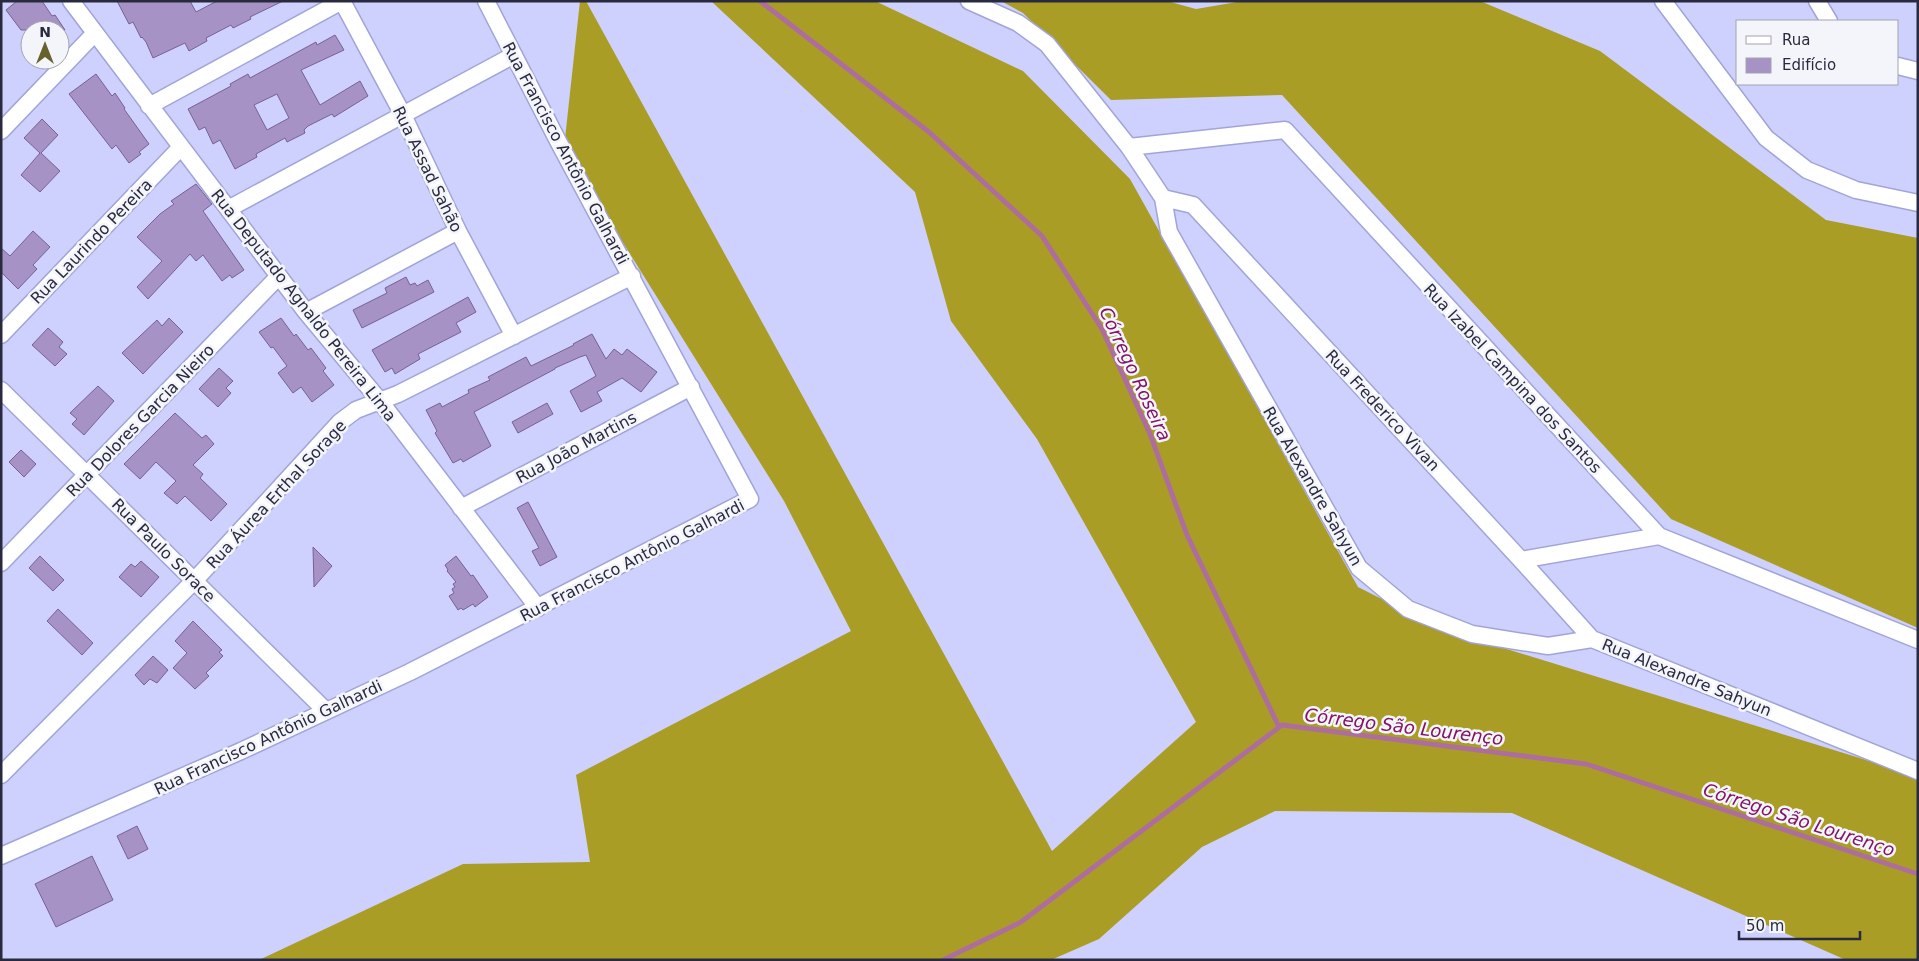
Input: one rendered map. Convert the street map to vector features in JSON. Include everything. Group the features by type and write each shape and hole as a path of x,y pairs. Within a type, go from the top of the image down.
{"street":[{"path":"150,106 342,1"},
{"name":"Rua Assad Sahão","path":"342,1 403,115 458,231 514,336"},
{"name":"Rua Francisco Antônio Galhardi","path":"1,856 232,755 410,672 750,499 558,141 486,1"},
{"name":"Rua Alexandre Sahyun","path":"969,1 1018,23 1047,44 1129,147 1163,198 1169,232 1359,568 1408,609 1472,634 1548,646 1592,639 1918,771"},
{"path":"1663,1 1766,138 1808,170 1856,190 1918,203"},
{"path":"1817,1 1828,20"},
{"name":"Rua Deputado Agnaldo Pereira Lima","path":"73,2 306,312 380,401 538,608"},
{"path":"1,131 95,33"},
{"path":"228,209 514,55"},
{"path":"1899,66 1918,71"},
{"name":"Rua Izabel Campina dos Santos","path":"1129,147 1285,130 1659,536 1918,640"},
{"name":"Rua Laurindo Pereira","path":"1,335 181,147"},
{"name":"Rua Frederico Vivan","path":"1163,198 1193,205 1592,639"},
{"path":"306,312 458,231"},
{"name":"Rua Dolores Garcia Nieiro","path":"1,563 279,276"},
{"name":"Rua Áurea Erthal Sorage","path":"1,775 195,580 340,422 356,410 398,394 632,276"},
{"name":"Rua João Martins","path":"461,508 691,387"},
{"name":"Rua Paulo Sorace","path":"1,390 326,711"},
{"path":"1521,560 1659,536"}],"shaded area":[{"path":"580,1 586,1 1052,851 1196,722 1037,439 951,321 915,192 711,1 875,1 1023,71 1130,179 1358,587 1439,628 1918,776 1918,960 1846,960 1512,813 1275,811 1202,847 1099,939 1051,960 259,960 463,864 590,862 576,775 851,631 784,501 564,148"},
{"path":"1001,1 1167,1 1196,9 1243,1 1480,1 1600,51 1826,220 1918,238 1918,628 1671,519 1282,95 1111,100 1023,13"}],"building":[{"path":"17,1 42,1 52,16 55,15 58,20 20,20 20,29 6,10"},
{"path":"117,1 190,1 196,12 217,1 283,1 250,17 251,19 233,28 231,25 206,38 207,41 189,51 185,43 153,58 146,42 141,38 133,22 129,24"},
{"path":"335,35 344,50 301,70 320,105 360,81 368,96 334,117 332,114 308,126 304,130 305,133 287,142 285,138 256,154 257,157 235,169 220,140 213,144 205,127 199,130 188,109 231,86 230,84 248,74 250,78 316,42 317,45","holes":["277,94 289,118 267,130 254,105"]},
{"path":"96,74 112,96 115,93 149,144 139,152 141,154 129,163 116,145 112,149 69,94"},
{"path":"42,119 58,135 41,153 60,171 40,192 21,175 40,153 24,138"},
{"path":"196,184 212,204 203,211 244,270 232,278 230,275 222,281 203,255 196,261 190,254 148,299 137,287 162,261 137,237 160,214 174,204 171,201"},
{"path":"33,231 50,247 33,265 37,269 18,289 1,272 1,248 10,256"},
{"path":"406,277 410,285 415,283 417,286 428,280 434,292 362,328 353,310 387,293 385,288"},
{"path":"468,297 476,312 456,323 461,332 418,354 420,359 395,374 392,368 385,372 372,350"},
{"path":"169,318 183,332 143,374 122,353 157,320 162,326"},
{"path":"281,318 294,336 296,334 308,350 311,348 326,368 323,371 334,385 312,402 301,387 293,393 278,373 287,366 259,332"},
{"path":"48,328 63,342 59,347 67,354 55,366 32,345"},
{"path":"592,334 606,359 614,349 622,355 627,349 657,372 641,392 622,378 597,392 602,401 581,412 570,391 596,376 586,355 580,357 555,368 474,412 491,446 463,462 461,459 453,463 435,433 437,431 426,410 440,403 442,407 469,393 468,390 490,380 488,377 526,357 531,366"},
{"path":"219,368 233,381 226,388 231,393 218,407 199,389"},
{"path":"98,386 114,401 84,435 72,424 77,419 70,413"},
{"path":"547,403 553,414 518,433 512,422"},
{"path":"175,413 202,438 206,435 214,444 193,465 203,474 200,478 227,504 211,521 185,496 177,504 164,493 176,481 156,462 140,479 124,464"},
{"path":"21,450 36,464 24,477 9,462"},
{"path":"528,502 557,557 540,566 532,551 539,548 517,508"},
{"path":"313,547 332,566 314,587"},
{"path":"40,556 64,580 53,591 29,568"},
{"path":"456,556 471,576 473,575 488,597 475,607 473,604 463,610 461,608 458,610 449,596 454,593 452,589 455,587 453,584 456,582 447,571 445,565"},
{"path":"141,561 159,577 141,597 119,577 131,564 135,567"},
{"path":"58,609 93,643 82,655 47,621"},
{"path":"193,621 222,650 219,652 223,656 206,673 209,676 195,689 173,668 187,653 175,641"},
{"path":"153,656 168,670 157,683 150,679 144,685 135,675"},
{"path":"137,826 148,849 128,859 117,836"},
{"path":"92,856 113,900 56,927 35,884"}],"waterway":[{"name":"Córrego Roseira","path":"760,1 929,132 1042,236 1102,329 1150,434 1187,535 1279,727"},
{"name":"Córrego São Lourenço","path":"943,960 1021,922 1282,725 1586,764 1918,874"}]}
